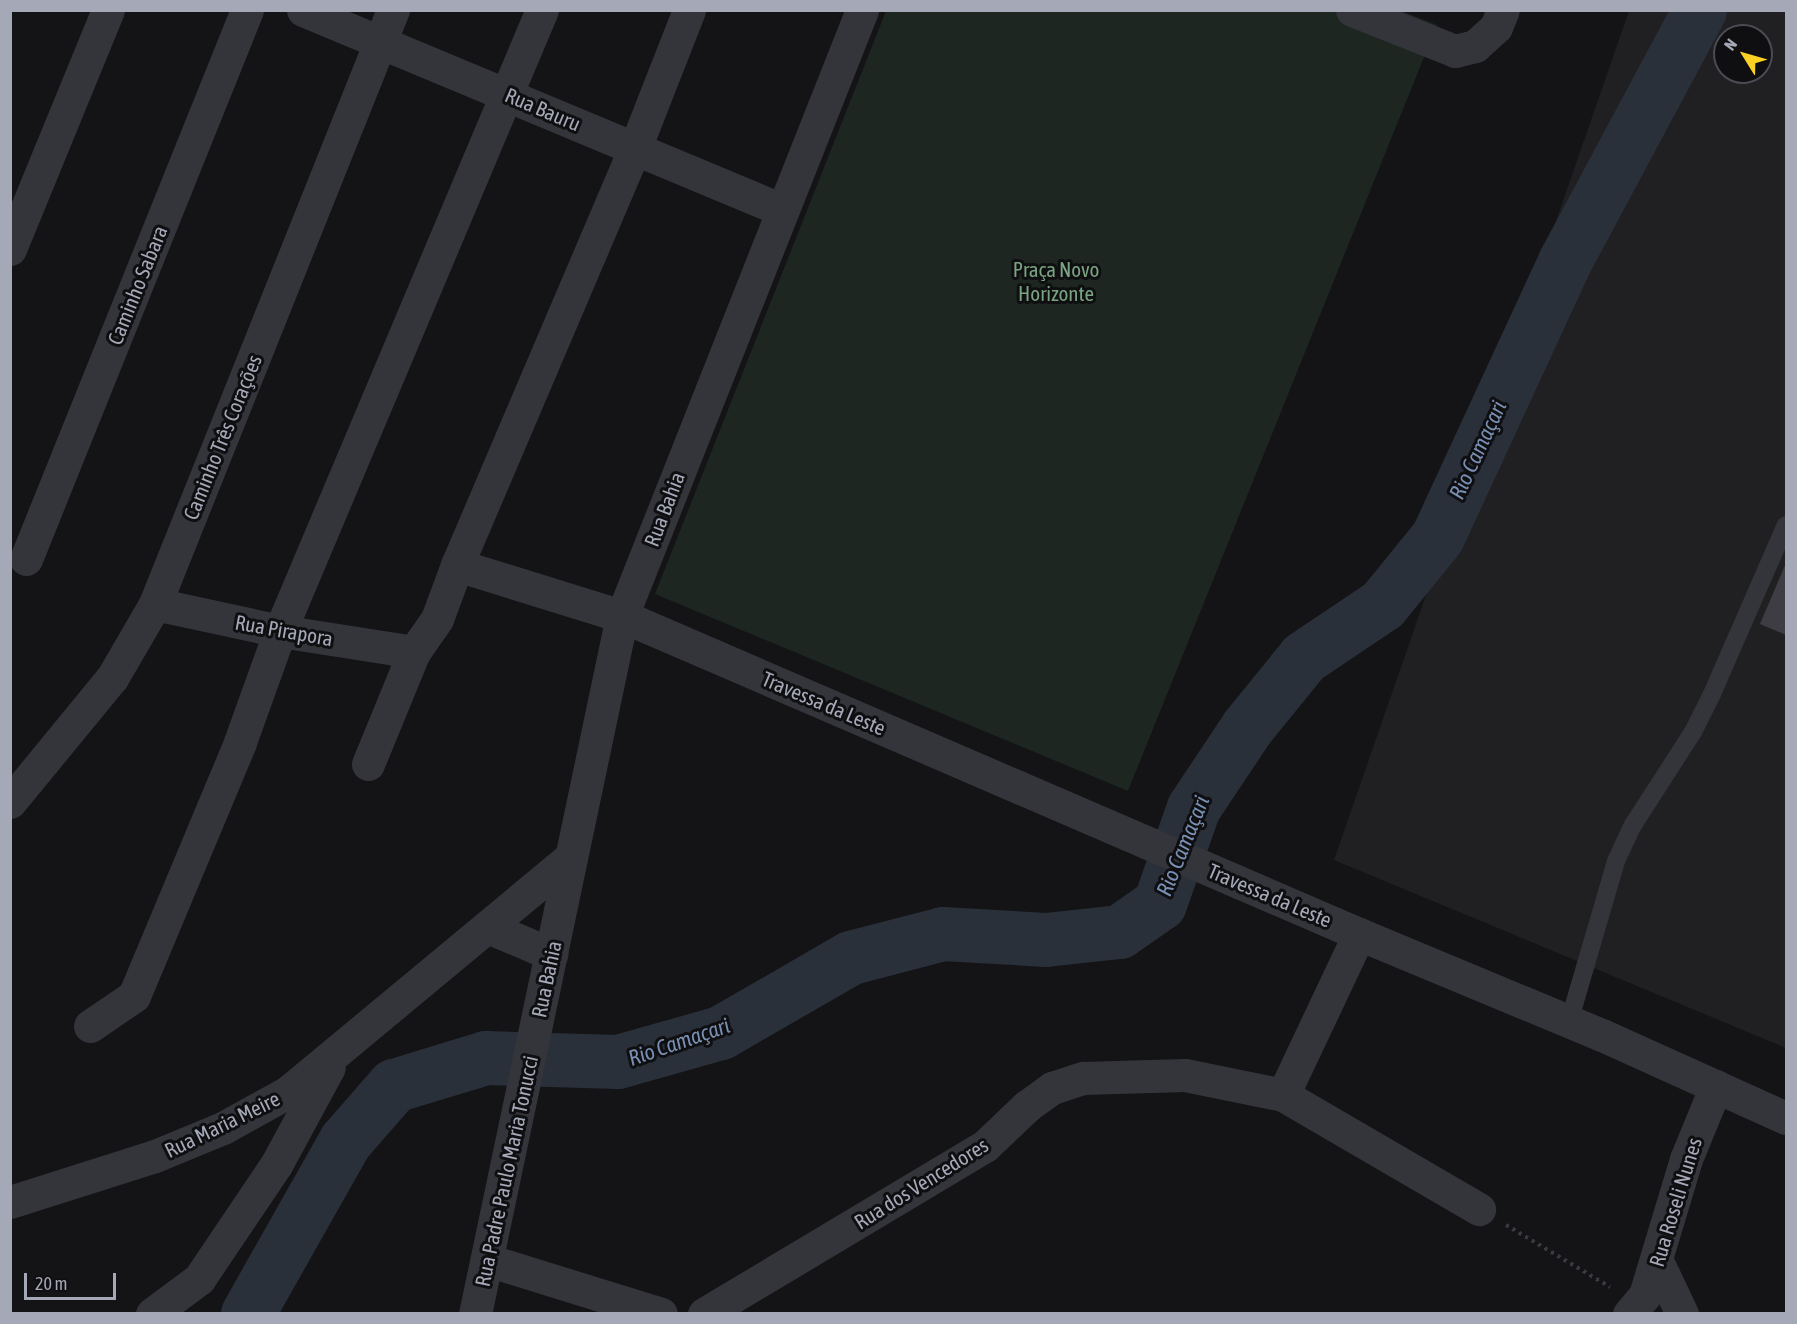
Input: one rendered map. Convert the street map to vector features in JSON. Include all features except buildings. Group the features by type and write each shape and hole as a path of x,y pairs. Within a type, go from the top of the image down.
{"street":[{"path":"10,249 108,10"},
{"name":"Caminho Sabara","path":"26,559 247,10"},
{"name":"Rua Bauru","path":"303,10 509,94 782,210"},
{"name":"Caminho Três Corações","path":"10,802 112,678 154,604 393,10"},
{"path":"90,1026 134,996 240,742 280,631 509,94 542,10"},
{"path":"368,764 414,652 437,619 457,565 635,148 689,10"},
{"name":"Rua Bahia","path":"536,1028 622,616 862,10"},
{"path":"1352,10 1455,51 1475,46 1496,27 1503,10"},
{"name":"Travessa da Leste","path":"457,565 622,616 1359,934 1569,1022 1786,1118"},
{"name":"Rua Pirapora","path":"154,604 280,631 414,652"},
{"name":"Rua Maria Meire","path":"10,1202 155,1156 223,1128 288,1092 571,858"},
{"path":"488,927 551,954"},
{"path":"1283,1095 1359,934"},
{"name":"Rua Padre Paulo Maria Tonucci","path":"475,1314 536,1028"},
{"path":"152,1314 199,1279 276,1165 335,1055"},
{"name":"Rua dos Vencedores","path":"704,1314 985,1146 1027,1106 1052,1088 1083,1078 1185,1075 1283,1095 1479,1209"},
{"name":"Rua Roseli Nunes","path":"1634,1309 1657,1261 1686,1160 1716,1086"},
{"path":"487,1260 662,1314"},
{"path":"1657,1261 1682,1314"}],"lane":[{"path":"1569,1022 1616,861 1633,825 1693,732 1786,525"}],"path":[{"path":"1479,1209 1634,1309"}],"shaded area":[{"path":"1629,11 1786,11 1786,1048 1334,860"}],"green space":[{"name":"Praça Novo Horizonte","path":"1399,10 1437,25 1128,791 655,594 886,11"}],"waterway":[{"name":"Rio Camaçari","path":"248,1314 346,1141 394,1086 486,1058 618,1062 721,1033 851,958 943,934 1046,940 1120,932 1160,904 1194,808 1248,727 1304,658 1383,605 1438,537 1565,262 1700,10"}]}
